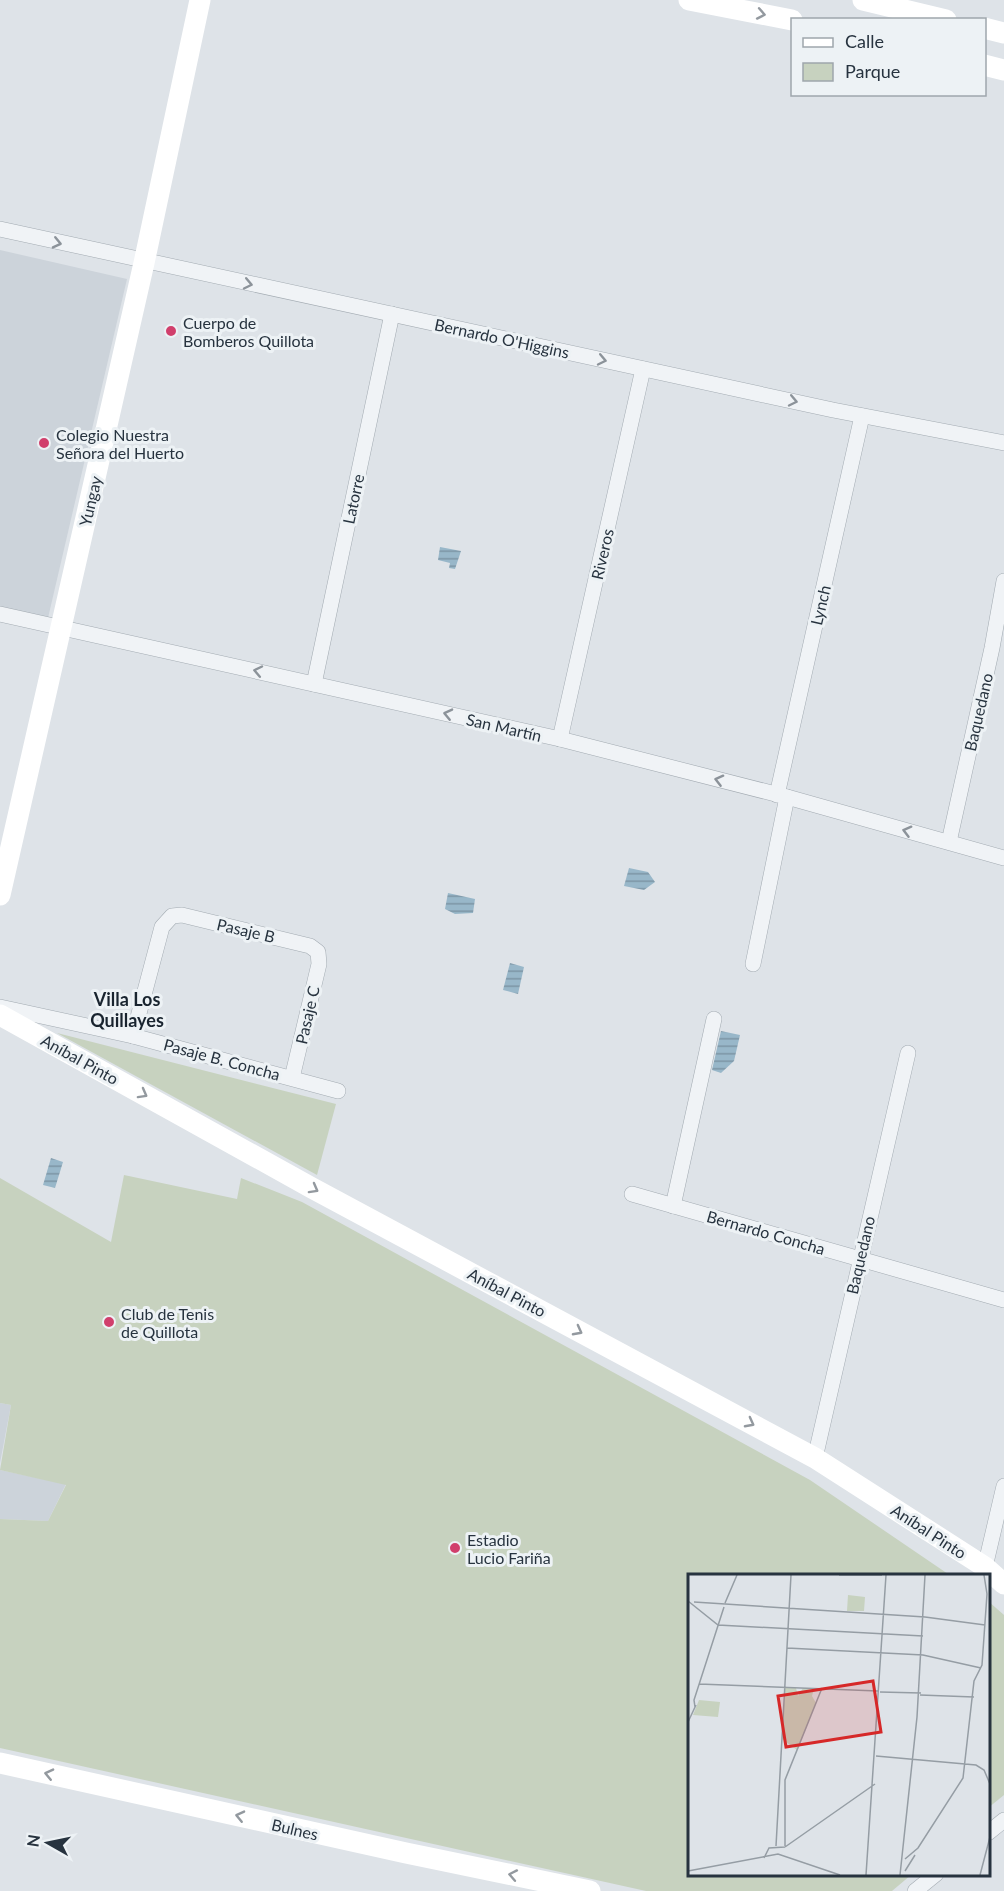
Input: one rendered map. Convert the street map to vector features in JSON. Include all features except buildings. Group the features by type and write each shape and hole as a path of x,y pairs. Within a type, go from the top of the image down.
{"street":[{"name":"Yungay","path":"0,895 144,263 200,0"},
{"path":"689,0 791,20"},
{"path":"863,0 938,18"},
{"path":"986,28 1004,33"},
{"path":"986,66 1004,70"},
{"name":"Bernardo O'Higgins","path":"0,230 144,263 392,314 862,416 1004,443"},
{"name":"Latorre","path":"314,684 392,314"},
{"name":"Riveros","path":"560,739 643,369"},
{"name":"Lynch","path":"753,963 782,796 862,416"},
{"name":"Baquedano","path":"949,842 998,651 1004,581"},
{"name":"San Martín","path":"0,614 560,739 782,796 1004,858"},
{"name":"Pasaje B","path":"134,1036 162,927 172,916 182,915 298,943 310,946 318,952"},
{"name":"Pasaje C","path":"292,1078 319,964 318,952"},
{"name":"Pasaje B. Concha","path":"0,1007 134,1036 338,1091"},
{"name":"Aníbal Pinto","path":"0,1015 312,1188 815,1458 985,1567 1004,1584"},
{"path":"673,1206 714,1019"},
{"name":"Baquedano","path":"815,1458 859,1258 908,1053"},
{"name":"Bernardo Concha","path":"632,1194 1004,1300"},
{"path":"985,1567 1004,1486"},
{"name":"Bulnes","path":"0,1763 406,1853 590,1891"},
{"path":"989,1831 1004,1820"},
{"path":"915,1891 935,1876"}],"shaded area":[{"name":"Colegio Nuestra Señora del Huerto","path":"0,250 127,279 48,618 0,607"},
{"path":"0,1403 11,1405 0,1463"},
{"path":"0,1470 66,1484 48,1521 0,1519"}],"green space":[{"path":"57,1033 336,1104 317,1175"},
{"name":"Estadio Lucio Fariña","path":"124,1175 237,1199 241,1178 302,1202 810,1480 948,1574 688,1574 688,1876 910,1876 892,1891 646,1891 0,1748 0,1519 48,1521 66,1485 0,1470 11,1405 0,1403 0,1178 111,1242"},
{"path":"989,1602 1004,1615 1004,1795 989,1807"}],"water":[{"path":"440,547 461,551 455,569 449,568 450,563 438,560"},
{"path":"629,868 648,872 655,882 644,890 624,886"},
{"path":"448,893 475,899 473,913 455,914 445,909"},
{"path":"510,963 524,967 518,994 503,990"},
{"path":"721,1031 740,1035 734,1061 721,1073 712,1070"},
{"path":"51,1158 63,1162 55,1188 43,1185"}],"place":[{"name":"Cuerpo de Bomberos Quillota","path":"171,331"},
{"name":"Colegio Nuestra Señora del Huerto","path":"44,443"},
{"name":"Club de Tenis de Quillota","path":"109,1322"},
{"name":"Estadio Lucio Fariña","path":"455,1548"}],"district":[{"name":"Villa Los Quillayes","path":"127,1009"}]}
